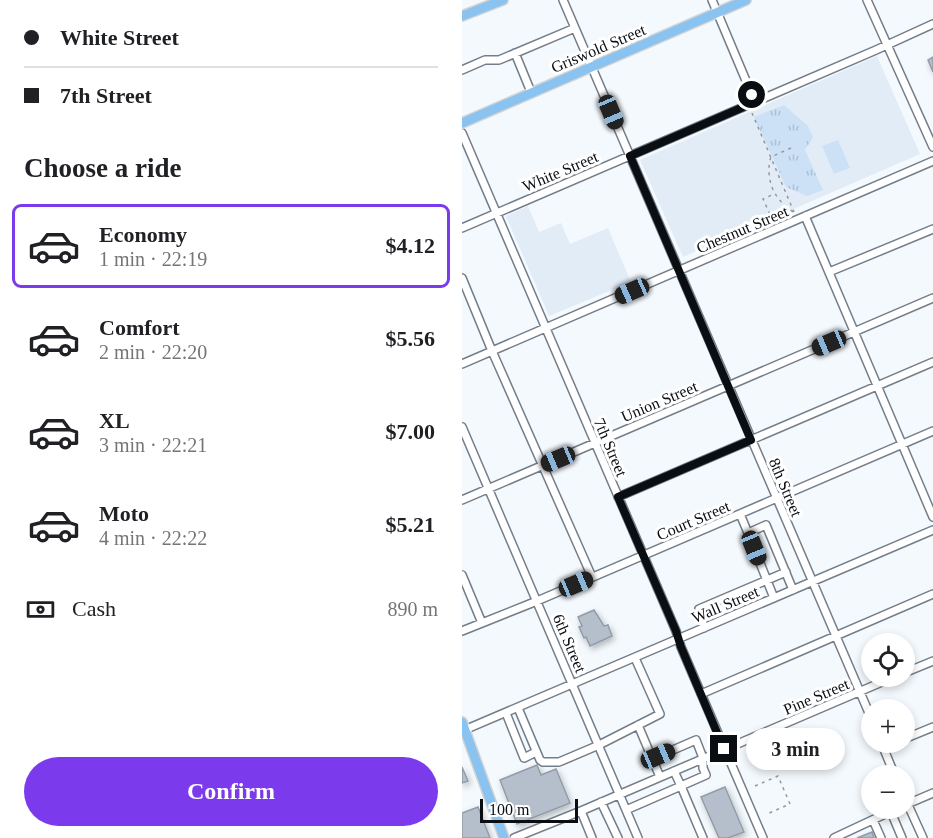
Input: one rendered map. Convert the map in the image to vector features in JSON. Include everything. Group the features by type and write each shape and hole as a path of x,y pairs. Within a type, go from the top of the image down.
{"main road":[{"name":"Griswold Street","path":"462,123 747,0"},
{"path":"462,16 496,1"},
{"path":"463,728 504,838"}],"street":[{"name":"8th Street","path":"563,0 862,699"},
{"path":"712,0 755,102"},
{"path":"867,0 933,147"},
{"name":"White Street","path":"462,228 933,24"},
{"path":"462,70 485,60 498,60 575,28"},
{"path":"515,53 531,92"},
{"name":"7th Street","path":"462,133 676,631 761,838"},
{"name":"Chestnut Street","path":"462,364 933,161"},
{"path":"805,216 933,516"},
{"path":"829,272 933,229"},
{"path":"462,278 592,577"},
{"name":"Union Street","path":"462,500 933,298"},
{"path":"618,497 933,362"},
{"name":"6th Street","path":"462,426 638,838"},
{"name":"Court Street","path":"462,632 933,431"},
{"path":"741,514 774,598"},
{"path":"748,533 766,525 793,590"},
{"name":"Wall Street","path":"463,728 518,708 933,530"},
{"path":"704,628 699,609 786,572"},
{"path":"462,575 482,623"},
{"path":"701,694 933,594"},
{"path":"518,708 540,760 559,762 660,714 635,658"},
{"path":"915,668 933,661"},
{"name":"Pine Street","path":"514,838 871,687"},
{"path":"506,713 524,758 536,752"},
{"path":"638,725 660,777"},
{"path":"915,734 933,727"},
{"path":"626,810 706,775 703,768 704,758 696,740 652,759"},
{"path":"674,771 703,838"},
{"path":"915,801 933,793"},
{"path":"602,802 618,838"},
{"path":"581,811 592,838"},
{"path":"894,819 902,838"},
{"path":"913,819 923,838"},
{"path":"834,838 873,820 881,838"}],"path":[{"path":"752,113 771,157 794,212 774,194 769,175 771,157 791,148"},
{"path":"773,221 763,199 774,194"},
{"path":"755,786 778,776 790,804 767,814"}],"shaded area":[{"path":"877,56 920,154 683,257 640,160"},
{"path":"528,206 539,232 561,223 570,244 608,228 631,282 549,316 506,216"}],"green space":[{"path":"784,105 808,126 813,137 805,150 823,190 807,196 786,187 754,117"},
{"path":"838,140 850,168 834,174 822,146"}],"building":[{"path":"933,57 933,72 928,60"},
{"path":"594,610 604,626 608,625 612,636 590,646 579,627 582,626 578,617"},
{"path":"537,765 541,775 556,769 570,803 517,824 500,780"},
{"path":"462,767 468,781 462,783"},
{"path":"725,787 744,832 728,838 719,838 701,797"},
{"path":"478,807 490,838 462,838 462,813"},
{"path":"872,832 874,838 857,838"}],"route":[{"path":"724,749 618,497 751,440 630,156 755,102 752,95"}]}
